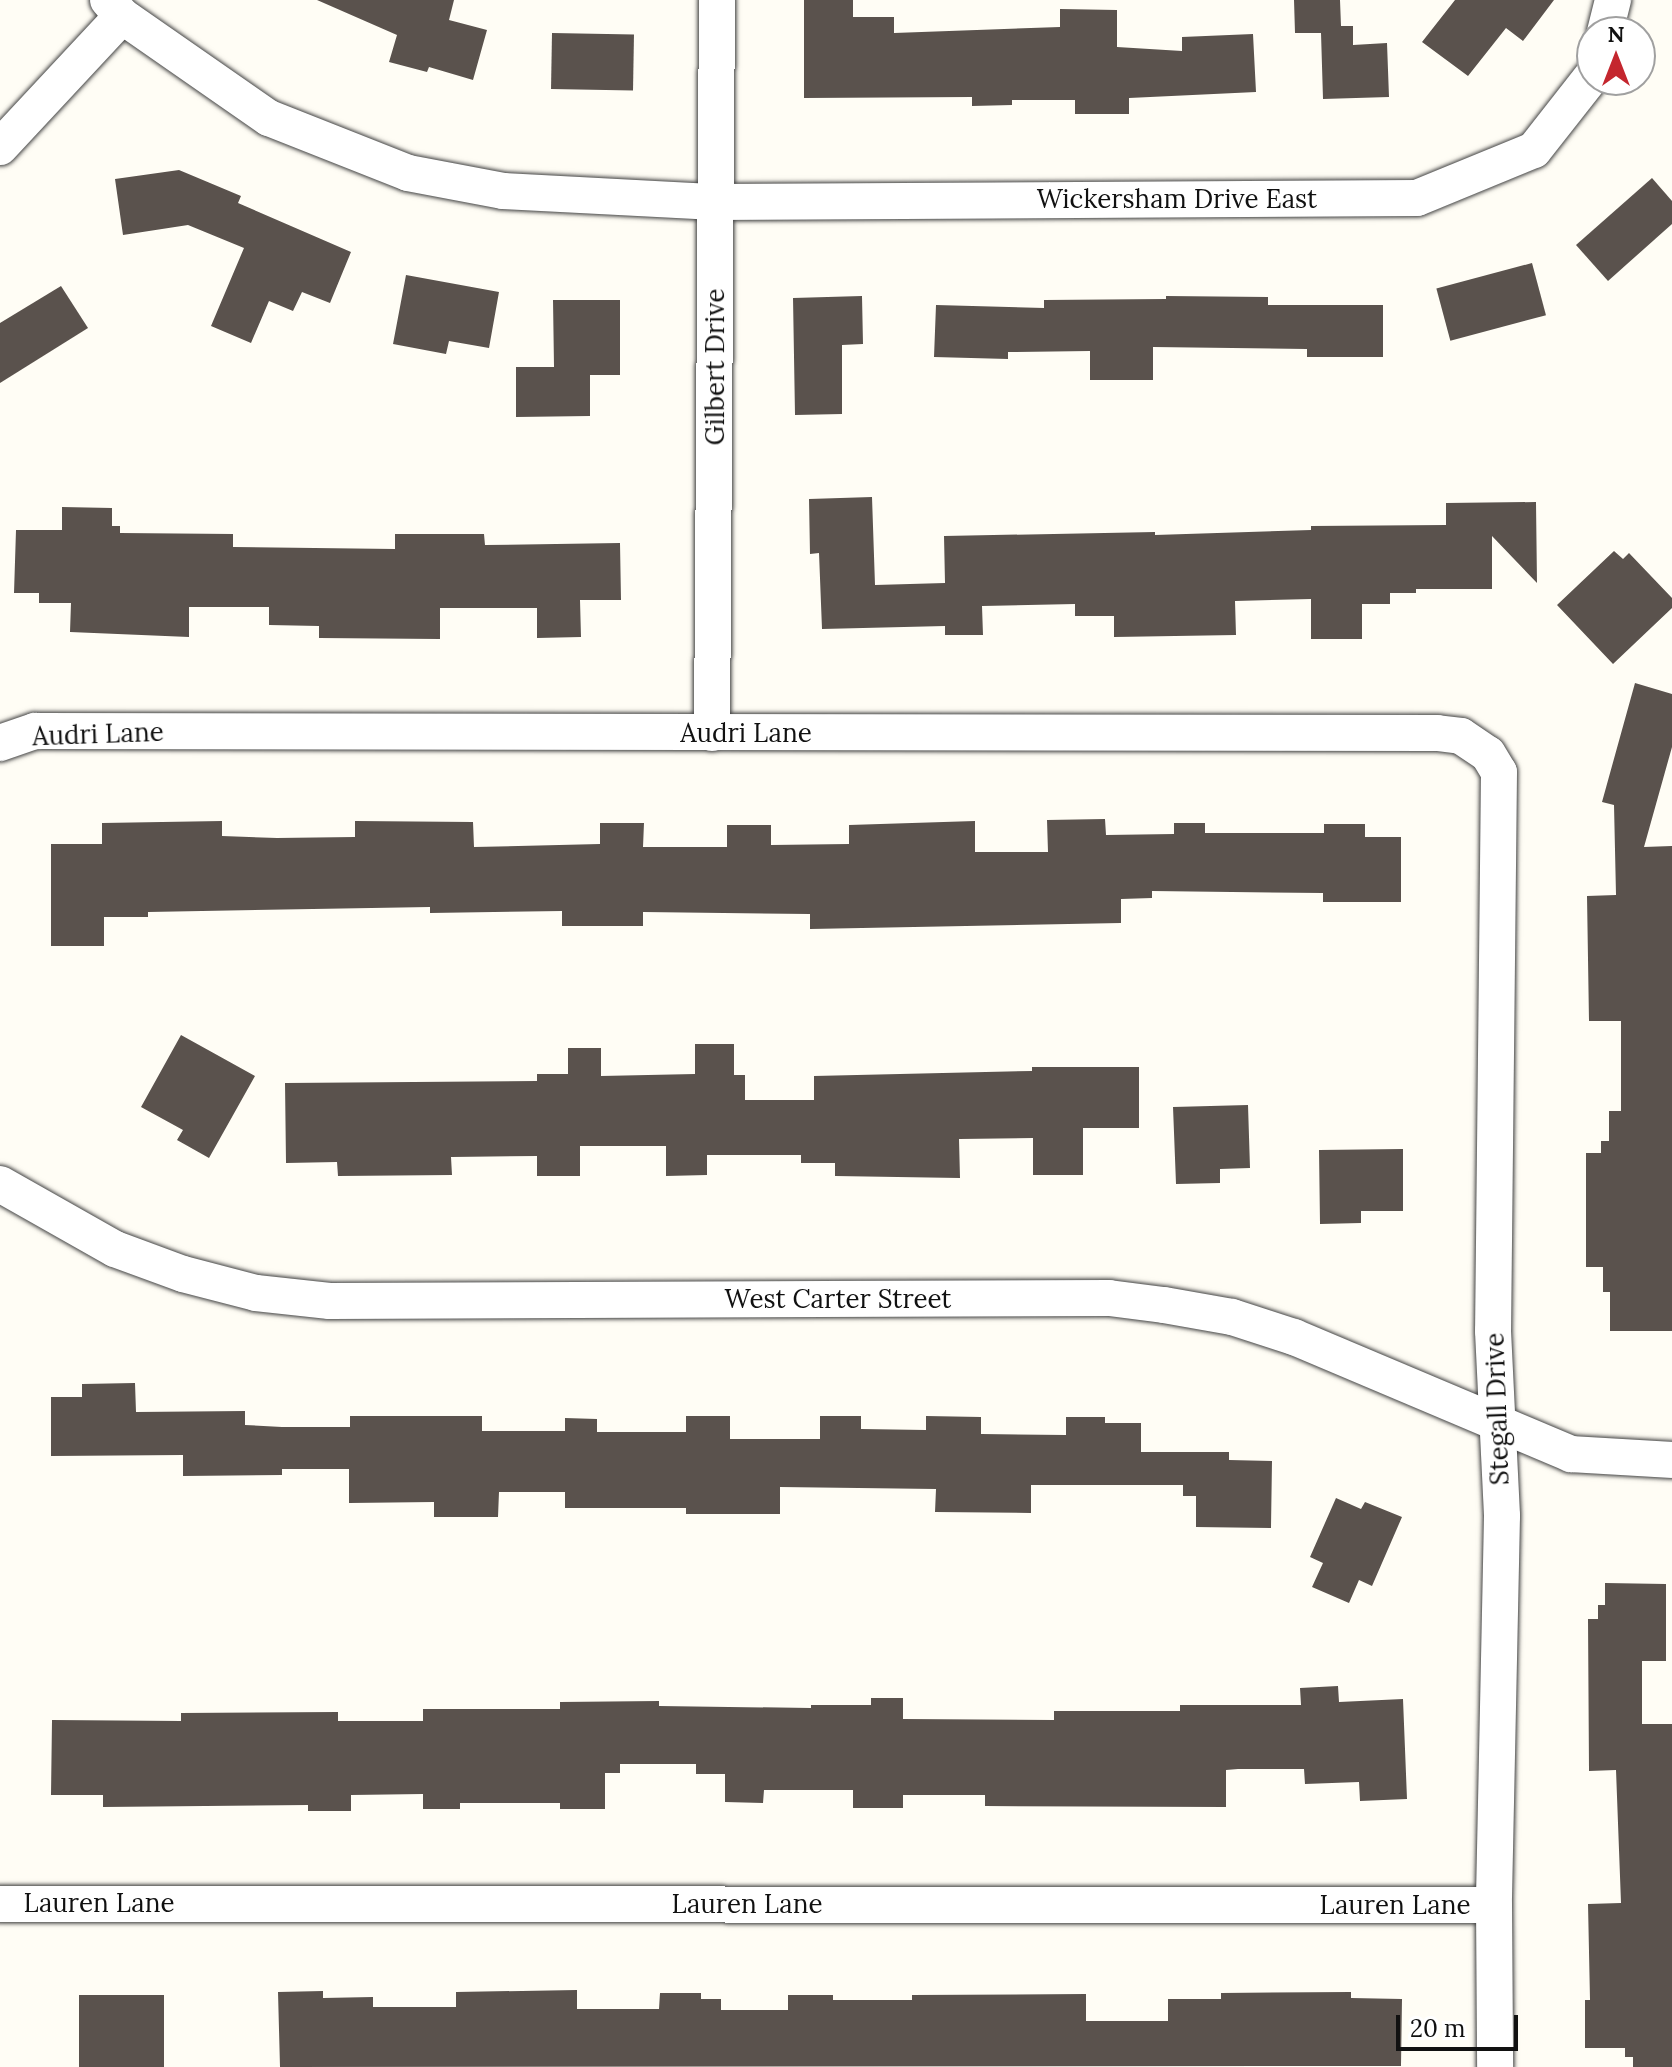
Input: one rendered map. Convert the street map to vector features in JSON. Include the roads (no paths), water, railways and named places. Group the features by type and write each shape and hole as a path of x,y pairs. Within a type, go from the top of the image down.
{"street":[{"name":"Gilbert Drive","path":"712,733 717,0"},
{"name":"Wickersham Drive East","path":"115,8 269,118 408,173 503,191 716,202 1417,198 1534,150 1576,96"},
{"path":"0,147 115,8"},
{"name":"Audri Lane","path":"0,743 35,731 1437,733 1461,736 1488,754"},
{"name":"Stegall Drive","path":"1488,754 1499,772 1493,1331 1502,1516 1494,1905 1495,2067"},
{"name":"West Carter Street","path":"0,1184 115,1249 183,1274 256,1293 330,1301 1109,1298 1232,1317 1294,1337 1571,1454 1672,1460"},
{"name":"Lauren Lane","path":"0,1904 1494,1905"}]}
